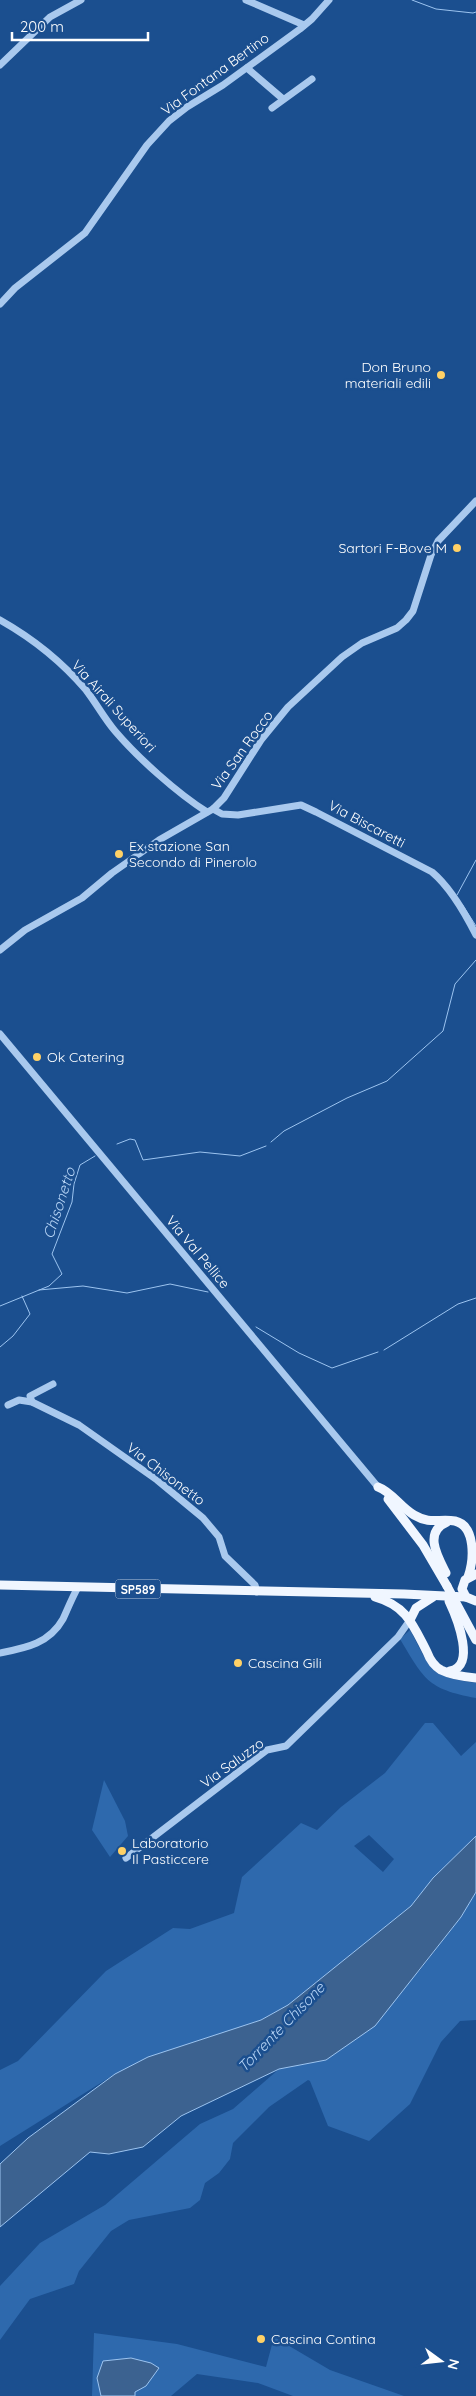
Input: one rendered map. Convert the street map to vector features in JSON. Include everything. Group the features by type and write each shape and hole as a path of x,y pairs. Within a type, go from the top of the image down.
{"main road":[{"path":"378,1487 385,1489 414,1515 427,1520 456,1521 464,1525 472,1534 475,1558 469,1578 455,1599"},
{"path":"378,1487 423,1545 455,1599 476,1640"},
{"path":"446,1586 433,1540 436,1531 441,1525 449,1521"},
{"path":"455,1599 469,1578"},
{"name":"SP589","path":"0,1585 404,1594 476,1601"},
{"name":"SP589","path":"342,1594 371,1596 386,1600 401,1609 411,1617 433,1664 446,1672"},
{"path":"401,1609 400,1603 404,1594 408,1599 411,1617"},
{"path":"411,1617 424,1601 434,1596"},
{"path":"446,1672 457,1670 468,1661 471,1647 455,1599"},
{"path":"446,1672 476,1678"}],"street":[{"path":"0,65 50,17 81,0"},
{"path":"246,0 304,25"},
{"name":"Via Fontana Bertino","path":"0,304 15,288 85,233 147,145 168,121 247,68 304,25 329,0"},
{"path":"247,68 283,99"},
{"path":"272,108 312,79"},
{"name":"Via San Rocco","path":"0,950 26,930 82,898 112,873 159,840 210,810 224,798 261,740 288,707 342,656 362,643 397,628 406,620 413,611 420,596 431,555 438,540 476,501"},
{"name":"Via Airali Superiori","path":"0,620 30,638 58,663 85,689 125,742 177,790 210,810"},
{"name":"Via Biscaretti","path":"210,810 222,814 238,815 301,805 316,812 432,872 439,878 462,910 476,935"},
{"name":"Via Val Pellice","path":"0,1034 378,1487"},
{"path":"8,1405 19,1400 32,1402 30,1396 53,1384"},
{"name":"Via Chisonetto","path":"32,1402 79,1425 157,1480 204,1518 219,1536 225,1556 255,1585 257,1592"},
{"path":"0,1653 28,1648 42,1641 58,1627 78,1588"},
{"name":"Via Saluzzo","path":"126,1858 267,1750 286,1746 398,1637 411,1617"}],"shaded area":[{"path":"410,1630 433,1669 439,1674 448,1677 476,1683 476,1698 447,1691 437,1686 422,1673 400,1639"},
{"path":"425,1723 433,1723 461,1756 476,1742 476,1836 433,1878 411,1906 288,2005 261,2020 145,2059 115,2074 0,2146 0,2070 18,2061 106,1971 173,1928 190,1929 234,1913 242,1877 301,1823 317,1830 341,1807 385,1773","holes":["369,1835 394,1859 383,1872 354,1846"]},
{"path":"104,1780 125,1821 128,1836 110,1857 92,1830"},
{"path":"476,1892 476,2020 460,2021 441,2042 410,2104 369,2141 328,2126 308,2080 269,2107 233,2143 230,2159 219,2173 205,2183 200,2200 190,2208 129,2220 111,2231 79,2271 74,2284 30,2299 0,2340 0,2286 40,2243 105,2205 200,2124 233,2109 279,2069 326,2060 420,1970 461,1917"},
{"path":"94,2333 177,2344 266,2367 274,2337 330,2370 404,2396 293,2396 258,2383 197,2374 171,2396 92,2396"}],"water":[{"name":"Torrente Chisone","path":"476,1836 476,1892 461,1917 375,2026 326,2060 279,2069 181,2116 143,2147 109,2154 90,2152 0,2227 0,2164 28,2138 115,2074 148,2057 261,2020 288,2005 411,1906 433,1878"},
{"path":"131,2358 151,2363 159,2368 146,2386 135,2392 135,2396 101,2396 97,2378 103,2361"}],"waterway":[{"path":"412,0 436,9 476,12"},
{"path":"457,895 476,860"},
{"path":"462,904 476,926"},
{"path":"271,1142 284,1131 347,1098 387,1081 443,1031 455,984 476,960"},
{"path":"117,1144 130,1139 135,1140 143,1160 200,1152 240,1156 266,1146"},
{"name":"Chisonetto","path":"0,1306 49,1286 62,1274 52,1254 72,1202 74,1184 80,1165 95,1156"},
{"path":"39,1290 83,1286 127,1293 170,1284 208,1292"},
{"name":"Chisonetto","path":"0,1347 13,1336 30,1314 22,1296"},
{"path":"384,1350 458,1304 476,1298"},
{"path":"256,1327 299,1353 332,1368 378,1352"}],"place":[{"name":"Don Bruno materiali edili","path":"441,375"},
{"name":"Sartori F-Bove M","path":"457,548"},
{"name":"Ex stazione San Secondo di Pinerolo","path":"119,854"},
{"name":"Ok Catering","path":"37,1057"},
{"name":"Cascina Gili","path":"238,1663"},
{"name":"Laboratorio Il Pasticcere","path":"122,1851"},
{"name":"Cascina Contina","path":"261,2339"}]}
